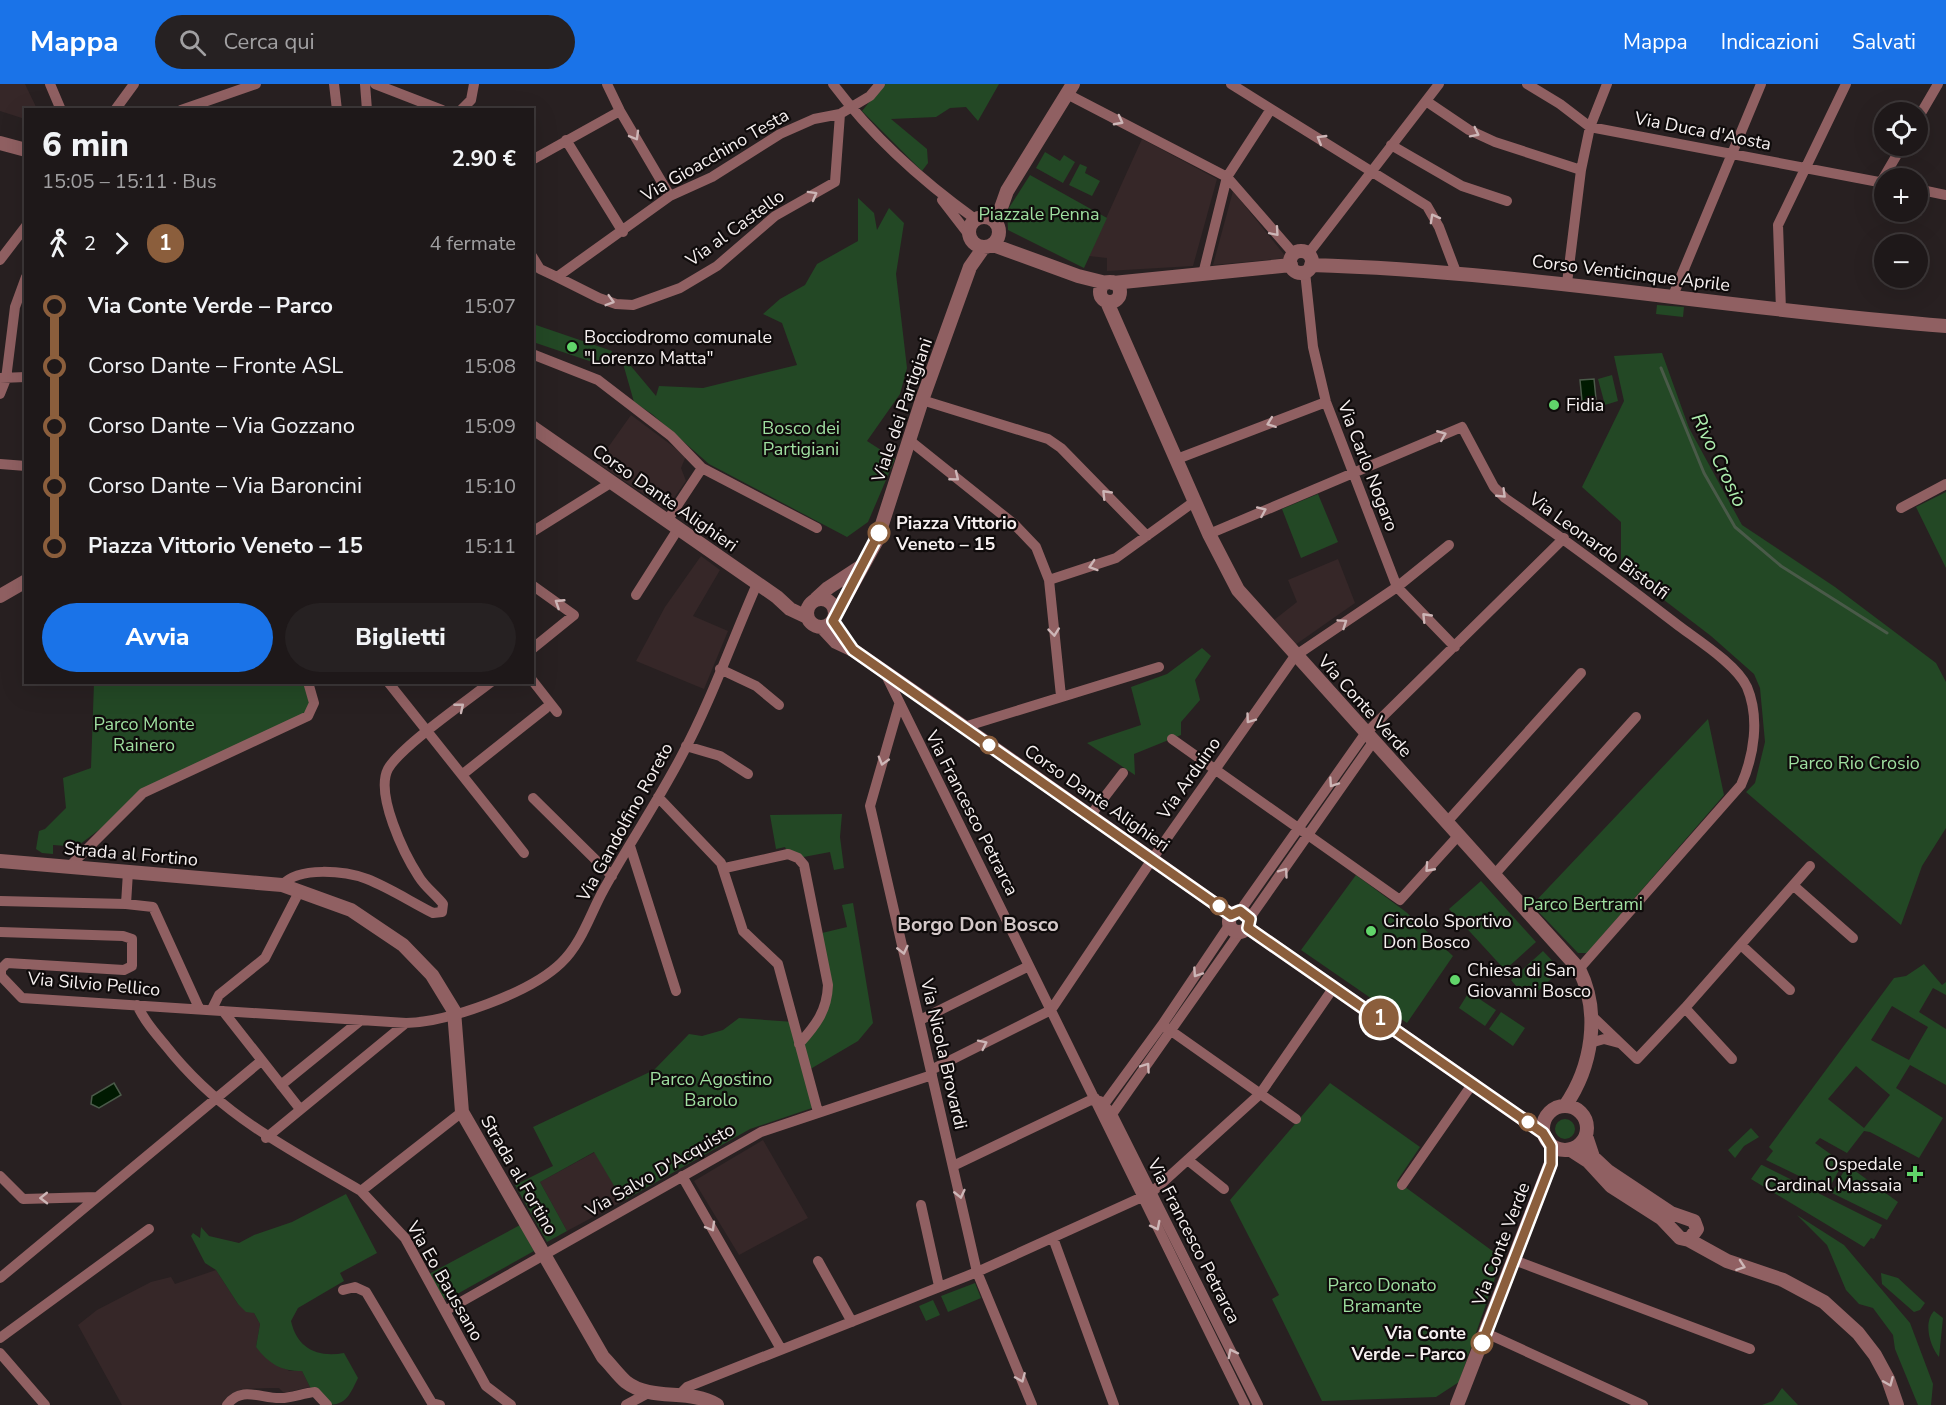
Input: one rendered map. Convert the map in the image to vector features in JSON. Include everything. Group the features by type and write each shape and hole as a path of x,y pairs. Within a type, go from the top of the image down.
{"street":[{"path":"50,84 60,108"},
{"path":"117,108 134,84"},
{"path":"187,108 256,84"},
{"path":"334,84 337,108"},
{"path":"365,84 367,108"},
{"path":"375,84 439,108"},
{"path":"463,108 471,100 474,84"},
{"path":"607,84 620,111 670,196"},
{"path":"833,84 851,108 935,190 970,238 988,246 1018,253 1078,276 1111,292"},
{"name":"Via Gioacchino Testa","path":"557,277 623,232 670,196 712,177 780,134 814,119 840,114 870,96 880,84"},
{"path":"1231,84 1371,169 1426,206 1436,221 1456,272"},
{"path":"1308,264 1371,169 1439,84"},
{"name":"Via Duca d'Aosta","path":"1527,84 1560,104 1590,127 1874,181"},
{"path":"1568,283 1581,170 1590,127 1607,84"},
{"path":"1672,298 1761,84"},
{"path":"1781,310 1779,225 1846,84"},
{"path":"1928,102 1938,84"},
{"path":"979,218 1007,191 1070,89 1227,177 1292,260"},
{"path":"1426,101 1469,130 1495,142 1581,170"},
{"path":"1203,274 1227,177 1271,109"},
{"path":"534,158 620,111"},
{"name":"Via al Castello","path":"557,277 616,304 633,305 680,288 717,266 775,216 835,182 840,114"},
{"path":"566,140 623,232"},
{"path":"0,143 24,149"},
{"path":"1391,145 1462,186 1508,201"},
{"path":"935,190 979,218 998,227 1018,253"},
{"path":"998,227 1007,191"},
{"path":"1928,191 1946,195"},
{"name":"Viale dei Partigiani","path":"830,621 864,564 885,518 922,400 970,267 970,225 979,218"},
{"name":"Viale dei Partigiani","path":"970,267 988,246 998,227"},
{"path":"0,260 21,240"},
{"name":"Corso Venticinque Aprile","path":"1111,292 1143,279 1203,274 1292,260 1299,251 1308,264"},
{"name":"Corso Venticinque Aprile","path":"1292,260 1298,272 1308,264 1456,272 1568,283 1672,298 1946,326"},
{"name":"Via Carlo Nogaro","path":"1308,264 1314,347 1326,402 1352,472 1397,587 1455,647"},
{"path":"536,271 557,277"},
{"path":"0,394 24,289"},
{"name":"Via Conte Verde","path":"1111,292 1118,323 1209,534 1238,590 1295,657 1579,969 1587,985 1593,1017 1590,1043 1571,1108"},
{"path":"534,355 598,380 671,436 702,468 816,528"},
{"path":"3,378 24,377"},
{"path":"922,400 1048,440 1061,448 1147,536"},
{"path":"1177,459 1326,402"},
{"name":"Via Leonardo Bistolfi","path":"1352,472 1462,427 1494,487 1505,498 1564,538 1739,674 1751,701 1753,729 1751,763 1741,785 1579,969"},
{"name":"Corso Dante Alighieri","path":"534,428 777,597 811,607"},
{"path":"909,440 1014,524 1036,547 1049,580 1061,696"},
{"path":"0,464 24,466"},
{"path":"636,595 702,468"},
{"path":"1209,534 1352,472"},
{"path":"534,531 612,482"},
{"path":"1901,508 1946,484"},
{"path":"1049,580 1116,558 1195,501"},
{"path":"1112,1114 1167,1028 1306,832 1369,738 1455,647 1564,538"},
{"name":"Via Arduino","path":"1052,1010 1153,858 1295,657 1397,587 1449,545"},
{"path":"811,607 830,601 830,621 813,625 811,607 828,588 864,564"},
{"path":"0,596 24,582"},
{"name":"Via Gandolfino Roreto","path":"456,1016 522,988 561,963 579,939 686,746 757,584"},
{"path":"534,586 573,615 534,647"},
{"name":"Corso Dante Alighieri","path":"830,621 853,650 1543,1133"},
{"path":"964,727 1159,667"},
{"path":"720,669 756,686 779,705"},
{"name":"Via Francesco Petrarca","path":"885,672 899,705 1029,966 1100,1100 1245,1405"},
{"path":"1446,823 1581,673"},
{"path":"534,683 557,712"},
{"path":"69,867 143,793 304,719 313,710 314,703 309,684"},
{"path":"390,684 525,853"},
{"path":"282,885 290,878 308,874 352,875 372,881 433,913 442,912 443,904 421,880 389,812 385,786 386,774 392,763 488,684"},
{"name":"Via Nicola Brovardi","path":"899,705 870,806 977,1272 1032,1405"},
{"path":"463,774 546,708"},
{"path":"1494,875 1636,717"},
{"path":"1172,738 1400,900 1458,836"},
{"path":"686,746 720,756 748,774"},
{"path":"1090,816 1123,773"},
{"path":"658,797 724,868 743,932 778,964 818,1112"},
{"path":"533,798 612,876"},
{"path":"630,846 676,991"},
{"path":"724,868 788,854 798,858 804,865 814,929 828,985 827,1003 820,1020 799,1044"},
{"name":"Strada al Fortino","path":"0,861 282,885 351,910 403,945 438,983 456,1016 462,1112 603,1358 626,1381 650,1392 695,1396 717,1405"},
{"path":"1593,1017 1637,1059 1742,945 1810,866"},
{"path":"126,904 128,872"},
{"path":"1794,886 1853,938"},
{"path":"300,890 281,931 264,958 219,995 218,1010 300,1109"},
{"path":"0,901 126,904 153,907 199,1008"},
{"name":"Via Silvio Pellico","path":"0,932 123,936 132,939 132,966 124,969 6,963 1,969 2,976 22,998 406,1023 428,1023 456,1016"},
{"path":"1742,945 1790,990"},
{"path":"920,1020 1029,966"},
{"path":"680,1394 687,1387 977,1272 1147,1196 1260,1094 1334,987"},
{"name":"Via Eo Baussano","path":"137,1005 142,1016 188,1075 266,1138 361,1191 405,1238 486,1386 511,1405"},
{"path":"1685,1008 1732,1059"},
{"name":"Via Salvo D'Acquisto","path":"445,1311 761,1132 932,1072 1052,1010"},
{"path":"281,1085 361,1020"},
{"path":"266,1138 406,1023"},
{"path":"1167,1028 1296,1119"},
{"path":"953,1166 1100,1100 1167,1028"},
{"path":"1590,1043 1604,1039 1619,1043"},
{"path":"0,1278 261,1061"},
{"path":"1402,1185 1473,1083"},
{"name":"Via Francesco Petrarca","path":"1100,1100 1112,1114 1147,1196 1258,1405"},
{"path":"1689,1240 1697,1229 1694,1221 1671,1214 1608,1171 1593,1156 1586,1136 1586,1122 1571,1108 1553,1110 1545,1119 1543,1133 1551,1146 1569,1150 1588,1161 1611,1186 1661,1218 1680,1238 1689,1240 1712,1255 1783,1280 1824,1302 1858,1333 1875,1355 1897,1405"},
{"path":"361,1191 462,1112"},
{"path":"1526,1121 1545,1119"},
{"path":"1551,1162 1577,1147 1586,1136"},
{"name":"Via Conte Verde","path":"1457,1405 1551,1162 1551,1146"},
{"path":"1188,1161 1224,1189"},
{"path":"0,1176 5,1187 23,1199 97,1197"},
{"path":"682,1176 781,1349"},
{"path":"921,1206 939,1287"},
{"path":"0,1338 149,1229"},
{"path":"1053,1238 1114,1405"},
{"path":"1514,1260 1750,1349"},
{"path":"818,1261 852,1322"},
{"path":"343,1290 355,1287 366,1292 418,1383 432,1403 440,1405"},
{"path":"1486,1334 1643,1405"},
{"path":"0,1353 45,1405"},
{"path":"226,1405 231,1399 252,1392 283,1399 300,1393 315,1392 327,1405"},
{"path":"626,1405 650,1392"}],"shaded area":[{"path":"0,84 25,84 37,108 24,108 24,119 0,111"},
{"path":"1142,139 1217,179 1193,266 1107,271 1107,258 1089,256"},
{"path":"1233,191 1287,258 1213,265"},
{"path":"1594,379 1596,399 1582,401 1580,380"},
{"path":"631,415 686,456 681,468 686,481 666,509 597,463"},
{"path":"701,556 720,570 693,616 728,631 704,689 636,661 665,607"},
{"path":"1338,559 1355,603 1295,645 1274,620 1297,602 1288,580"},
{"path":"114,1083 121,1095 99,1108 91,1104 92,1096"},
{"path":"763,1140 808,1218 739,1255 694,1181"},
{"path":"595,1152 623,1201 567,1231 540,1182"},
{"path":"216,1270 238,1304 254,1313 260,1324 256,1347 289,1371 302,1371 310,1387 284,1393 279,1388 242,1389 228,1397 222,1405 122,1405 78,1325 97,1310 151,1282 171,1277 175,1284"}],"green space":[{"path":"884,84 999,84 978,121 966,107 950,108 936,117 891,119 927,149 928,163 922,171 862,111"},
{"path":"1045,152 1060,161 1064,155 1075,162 1063,183 1036,168"},
{"path":"1080,164 1087,167 1085,173 1100,181 1092,196 1069,185"},
{"name":"Piazzale Penna","path":"1030,175 1107,218 1084,268 1008,230 1007,211"},
{"name":"Bosco dei Partigiani","path":"858,198 874,213 877,230 889,208 904,223 896,274 907,368 900,394 867,441 895,459 868,522 847,537 709,464 652,414 634,402 620,353 656,396 659,386 703,388 797,365 782,323 763,314 780,299 805,285 817,264 858,241"},
{"path":"1657,305 1684,307 1683,317 1656,314"},
{"name":"Bocciodromo comunale \"Lorenzo Matta\"","path":"534,324 612,351 607,367 534,342"},
{"name":"Parco Rio Crosio","path":"1662,353 1689,428 1742,525 1835,587 1936,663 1946,682 1946,828 1922,866 1901,925 1746,792 1755,783 1765,742 1760,688 1754,674 1711,636 1621,567 1621,522 1582,487 1624,401 1614,356"},
{"path":"1612,375 1618,401 1605,405 1598,379"},
{"path":"1946,492 1946,568 1916,507"},
{"path":"1318,494 1338,542 1301,558 1282,509"},
{"path":"1202,648 1211,656 1195,680 1200,700 1181,722 1181,735 1134,754 1135,775 1087,743 1141,725 1131,687 1167,674"},
{"name":"Parco Monte Rainero","path":"94,684 308,684 313,710 161,783 71,851 67,846 53,845 53,854 42,853 36,849 39,831 45,829 66,808 63,778 91,768"},
{"name":"Parco Bertrami","path":"1708,719 1724,795 1587,953 1578,953 1532,905"},
{"path":"842,814 840,837 844,868 834,870 830,852 798,858 788,854 785,847 776,849 770,815"},
{"name":"Circolo Sportivo Don Bosco","path":"1356,875 1406,912 1453,956 1407,1023 1301,950"},
{"path":"1481,881 1536,942 1505,970 1449,909"},
{"name":"Parco Agostino Barolo","path":"853,903 873,1023 858,1041 807,1071 812,1108 750,1129 623,1201 594,1152 540,1182 567,1231 547,1242 515,1185 553,1166 533,1127 654,1070 689,1034 702,1036 723,1030 739,1018 794,1022 799,1043 827,1003 822,933 847,927 842,905"},
{"path":"1543,951 1561,970 1528,1000 1511,980"},
{"path":"1924,964 1942,985 1946,982 1946,995 1933,988 1919,1012 1946,1029 1946,1085 1910,1065 1896,1088 1943,1118 1919,1158 1870,1132 1864,1131 1847,1153 1820,1138 1815,1143 1843,1163 1828,1190 1766,1160 1773,1151 1769,1147 1894,978 1906,976","holes":["1892,1006 1928,1027 1909,1060 1871,1040","1856,1066 1890,1095 1864,1128 1828,1099"]},
{"path":"1469,992 1496,1010 1485,1026 1459,1008"},
{"path":"1501,1012 1525,1028 1513,1046 1489,1029"},
{"name":"Parco Donato Bramante","path":"1330,1083 1420,1147 1397,1181 1502,1258 1459,1382 1436,1397 1322,1401 1272,1299 1279,1295 1230,1200"},
{"path":"1565,1119 1572,1122 1575,1129 1572,1136 1565,1139 1558,1136 1555,1129 1558,1122"},
{"path":"1751,1128 1759,1137 1744,1146 1735,1158 1728,1150"},
{"path":"1761,1165 1882,1225 1874,1239 1871,1238 1864,1247 1751,1179"},
{"path":"1847,1165 1898,1202 1887,1220 1832,1193"},
{"path":"346,1194 377,1253 340,1273 344,1281 298,1308 291,1321 298,1338 310,1349 325,1354 344,1353 358,1378 347,1398 339,1403 327,1405 310,1387 302,1371 288,1370 276,1365 256,1347 260,1324 254,1313 246,1312 238,1304 216,1270 205,1263 191,1236 193,1233 200,1238 201,1227 209,1236 239,1243 254,1235 292,1222"},
{"path":"1797,1215 1844,1245 1910,1323 1933,1384 1931,1405 1918,1405 1895,1349 1893,1335 1873,1308 1859,1304 1846,1290 1827,1245"},
{"path":"520,1225 534,1251 450,1298 443,1299 429,1274"},
{"path":"1881,1273 1898,1278 1925,1303 1920,1310 1914,1312 1882,1284"},
{"path":"975,1283 981,1298 948,1312 941,1296"},
{"path":"933,1300 940,1315 926,1321 919,1306"},
{"path":"1934,1311 1943,1318 1939,1357 1933,1347 1928,1328"},
{"path":"1782,1388 1798,1405 1762,1405 1773,1401"}],"waterway":[{"name":"Rivo Crosio","path":"1661,368 1704,473 1735,527 1781,566 1887,633"}],"bus line":[{"name":"1","path":"879,533 833,621 841,636 853,650 1041,783 1153,858 1231,915 1240,911 1246,914 1250,919 1248,928 1543,1133 1551,1146 1551,1164 1482,1343"}],"place":[{"name":"Bocciodromo comunale \"Lorenzo Matta\"","path":"572,347"},
{"name":"Fidia","path":"1554,405"},
{"name":"Piazza Vittorio Veneto – 15","path":"879,533"},
{"name":"Circolo Sportivo Don Bosco","path":"1371,931"},
{"name":"Chiesa di San Giovanni Bosco","path":"1455,980"},
{"name":"Ospedale Cardinal Massaia","path":"1915,1174"},
{"name":"Via Conte Verde – Parco","path":"1482,1343"}],"district":[{"name":"Borgo Don Bosco","path":"978,924"}]}
